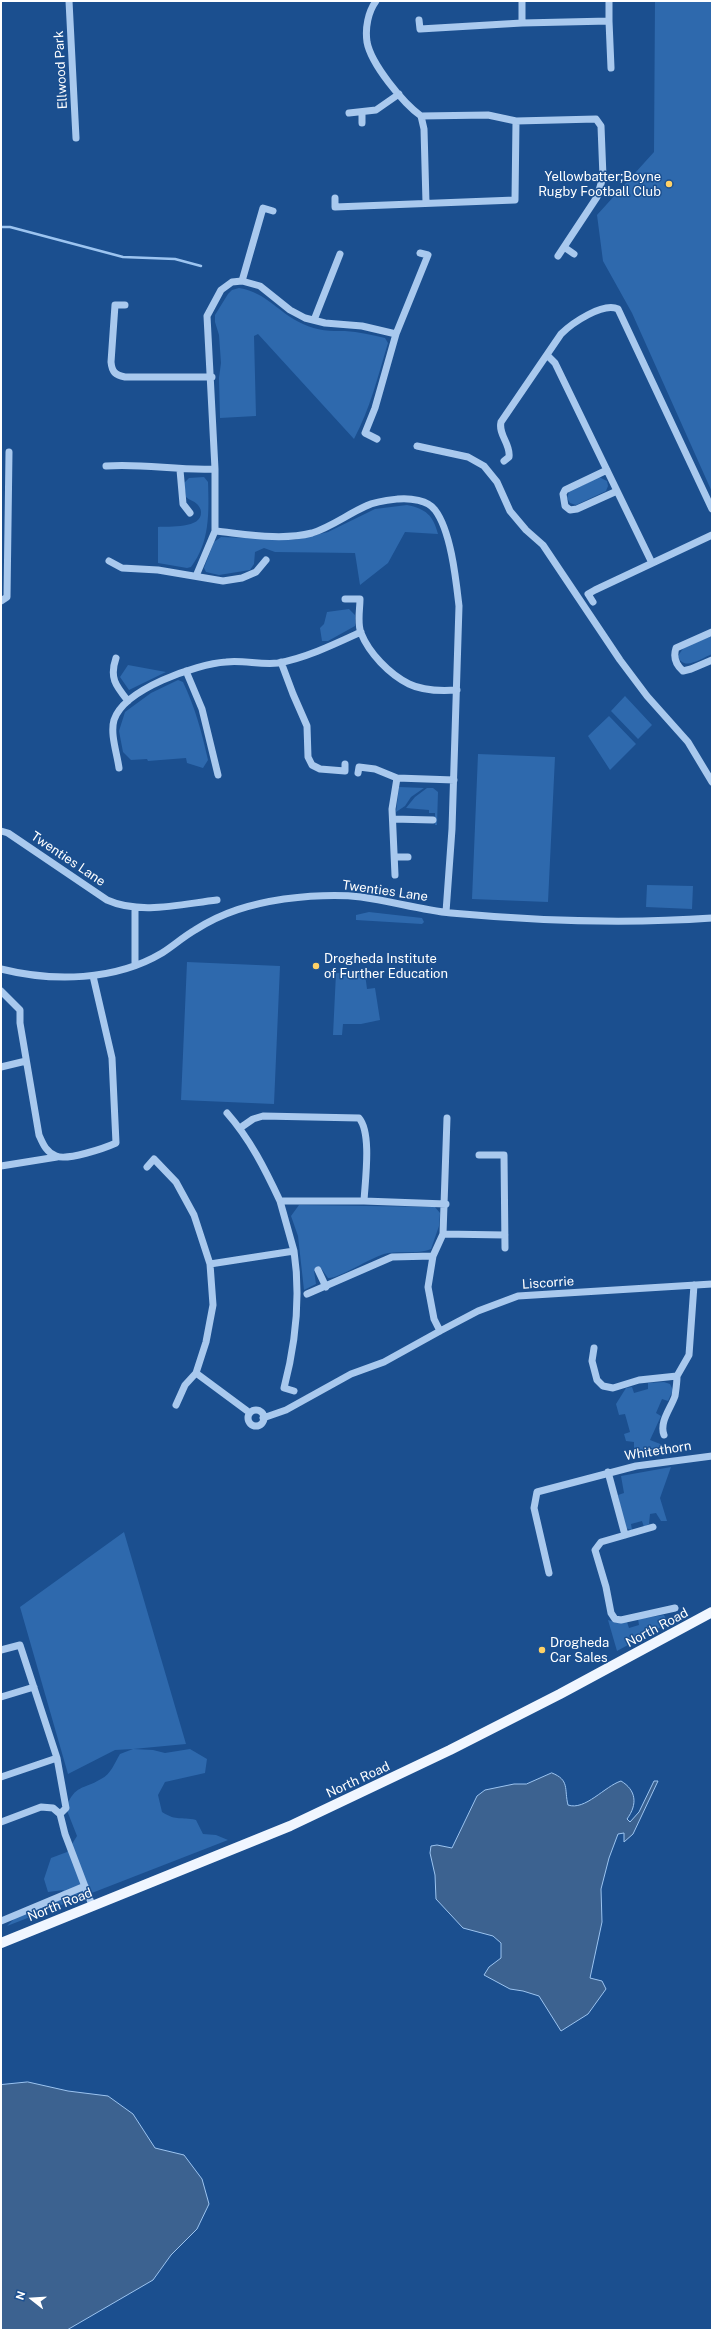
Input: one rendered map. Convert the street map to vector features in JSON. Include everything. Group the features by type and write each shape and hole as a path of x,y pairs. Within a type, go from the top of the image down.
{"main road":[{"name":"North Road","path":"1,1943 175,1874 290,1826 366,1791 560,1694 712,1612"}],"street":[{"name":"Ellwood Park","path":"69,1 76,138"},
{"path":"376,1 368,16 367,42 375,60 399,94 421,116 424,129 426,202"},
{"path":"522,1 522,23"},
{"path":"609,1 611,68"},
{"path":"419,20 420,29 522,23 609,21"},
{"path":"349,113 362,113 376,110 399,94"},
{"path":"362,113 362,123"},
{"path":"421,116 488,115 516,121 596,119 601,126 602,187 558,256"},
{"path":"335,198 335,207 426,202 515,200 516,121"},
{"path":"242,281 263,208 273,211"},
{"path":"564,247 574,254"},
{"path":"377,439 365,433 375,408 396,334 428,255 420,253"},
{"path":"314,320 340,254"},
{"path":"196,576 215,531 212,377 207,316 221,290 232,282 242,281 260,286 290,310 314,320 324,323 362,326 396,334"},
{"path":"125,305 115,305 111,362 112,370 116,375 125,377 212,377"},
{"path":"504,461 509,457 510,452 499,429 501,422 548,356 561,334 572,323 600,310 614,307 618,309 712,508"},
{"path":"548,356 555,363 652,563"},
{"path":"417,446 468,457 484,466 497,482 510,512 526,530 543,545 620,660 647,696 688,742 712,782"},
{"path":"1,601 7,597 4,514 9,452"},
{"path":"106,466 129,464 180,470 215,470"},
{"path":"180,470 183,504 190,513"},
{"path":"607,470 565,490 563,494 565,506 570,510 577,509 617,491"},
{"path":"215,531 254,536 292,536 312,533 367,505 386,500 409,498 423,502 434,509 443,525 456,578 459,606 454,780 446,912"},
{"path":"594,602 588,594 712,535"},
{"path":"109,561 122,568 146,568 223,581 242,578 256,572 266,560"},
{"path":"345,599 360,599 361,632 376,658 409,684 424,689 457,690"},
{"path":"119,768 113,735 114,722 118,711 128,701 148,688 186,671 227,661 254,664 281,662 361,632"},
{"path":"712,632 676,648 674,654 678,666 683,671 712,660"},
{"path":"116,658 111,670 113,679 128,701"},
{"path":"281,662 307,726 308,757 312,765 320,769 345,771 345,764"},
{"path":"186,671 202,709 218,775"},
{"path":"358,773 359,767 375,769 397,778 454,780"},
{"path":"395,875 393,819 397,778"},
{"path":"393,819 433,820"},
{"name":"Twenties Lane","path":"1,831 8,833 107,900 120,906 135,907 217,900"},
{"path":"395,858 408,857"},
{"name":"Twenties Lane","path":"1,969 51,976 93,976 135,965 161,954 194,930 240,907 287,899 352,897 446,912 522,918 604,921 712,918"},
{"path":"135,907 135,965"},
{"path":"1,1166 57,1157 68,1157 116,1143 112,1058 93,976"},
{"path":"1,991 20,1010 20,1023 39,1135 45,1149 57,1157"},
{"path":"1,1067 26,1061"},
{"path":"227,1113 240,1128 262,1164 280,1201 294,1251 297,1272 296,1334 284,1388 294,1391"},
{"path":"240,1128 253,1119 263,1116 359,1118 363,1123 366,1134 364,1201"},
{"path":"440,1331 434,1319 428,1287 433,1256 443,1234 446,1204 447,1118"},
{"path":"479,1155 504,1156 505,1248"},
{"path":"147,1167 154,1159 176,1182 194,1215 210,1264 213,1305 206,1342 196,1372 185,1385 176,1405"},
{"path":"280,1201 364,1201 446,1204"},
{"path":"443,1234 505,1235"},
{"path":"210,1264 294,1251"},
{"path":"308,1294 392,1257 433,1256"},
{"path":"318,1270 326,1287"},
{"name":"Liscorrie","path":"263,1418 286,1410 351,1374 384,1362 478,1311 518,1296 712,1284"},
{"path":"664,1435 663,1423 675,1396 677,1376 689,1355 694,1285"},
{"path":"594,1348 592,1361 597,1380 603,1386 613,1388 639,1380 677,1376"},
{"path":"196,1372 250,1413"},
{"path":"257,1410 262,1413 263,1418 260,1424 253,1425 248,1420 250,1413 257,1410"},
{"name":"Whitethorn","path":"549,1573 534,1508 536,1492 608,1472 670,1460 712,1456"},
{"path":"608,1472 625,1535"},
{"path":"654,1527 601,1542 595,1550 606,1587 611,1613 615,1619 621,1620 675,1608"},
{"path":"1,1650 20,1645 57,1758 66,1808 60,1814"},
{"path":"1,1697 34,1687"},
{"path":"1,1777 57,1758"},
{"path":"1,1822 41,1807 53,1808 60,1814 65,1834 92,1906"},
{"path":"1,1921 85,1886"}],"shaded area":[{"name":"Yellowbatter;Boyne Rugby Football Club","path":"655,1 712,1 712,492 632,313 603,261 597,215 654,152"},
{"path":"239,288 258,294 294,320 308,326 324,330 355,332 385,338 388,343 377,380 365,416 354,439 258,334 254,336 256,416 220,418 219,378 221,363 219,335 215,322 215,315 228,294 232,290"},
{"path":"204,477 208,482 208,516 202,548 191,567 187,568 158,563 158,527 184,526 191,524 200,517 201,510 199,507 196,503 186,497 184,483 189,478"},
{"path":"599,477 607,481 608,486 606,491 576,505 570,503 567,498 569,492"},
{"path":"407,505 428,514 434,522 438,534 405,532 388,563 360,585 355,553 275,552 264,548 255,552 254,564 250,570 219,575 206,572 204,568 214,542 221,537 295,540 328,532 375,509"},
{"path":"349,609 355,615 355,626 328,641 322,641 320,628 324,624 327,612"},
{"path":"712,636 712,654 698,661 684,663 680,661 678,656 684,647"},
{"path":"128,665 166,672 129,690 120,677"},
{"path":"178,680 183,682 195,711 208,760 203,768 187,763 186,758 148,761 147,759 131,760 123,752 119,731 125,712 151,693"},
{"path":"625,696 652,725 638,739 611,711"},
{"path":"609,716 636,744 610,770 588,736"},
{"path":"478,754 555,757 548,902 472,899"},
{"path":"399,787 424,788 411,797 405,806 396,812"},
{"path":"427,788 433,788 438,792 437,825 435,825 435,813 429,813 429,810 406,808 415,797"},
{"path":"647,885 693,886 692,909 646,907"},
{"path":"369,912 422,918 424,922 422,924 356,920 356,915"},
{"path":"187,962 280,966 274,1104 181,1100"},
{"path":"336,973 365,974 367,989 375,988 380,1020 361,1024 343,1024 342,1035 333,1035"},
{"path":"299,1205 435,1207 440,1213 439,1226 431,1249 420,1252 396,1252 384,1254 339,1275 328,1278 321,1268 314,1271 316,1284 304,1290 298,1236 291,1216"},
{"path":"664,1382 670,1384 673,1390 668,1401 662,1399 656,1413 661,1416 650,1440 668,1447 667,1451 634,1456 634,1442 626,1441 624,1434 630,1432 625,1414 619,1415 616,1404 626,1388 632,1387 634,1393 648,1389 648,1383"},
{"path":"671,1467 660,1498 667,1521 661,1521 656,1513 650,1514 649,1524 644,1527 642,1521 631,1524 632,1530 625,1528 618,1495 624,1493 621,1476"},
{"path":"124,1532 186,1744 115,1750 68,1774 20,1607"},
{"path":"664,1615 668,1623 617,1651 608,1620 617,1623 627,1622 629,1628 639,1625 638,1619"},
{"path":"133,1749 153,1750 165,1753 190,1749 207,1759 205,1773 165,1782 158,1795 162,1812 176,1818 196,1820 203,1834 216,1835 228,1840 7,1926 24,1909 54,1899 64,1890 48,1892 44,1879 51,1858 67,1852 77,1836 66,1808 69,1800 76,1791 104,1777 112,1768 120,1754"},
{"path":"552,1773 564,1782 568,1805 575,1806 588,1801 621,1781 630,1789 634,1798 633,1808 627,1819 630,1822 639,1812 654,1781 658,1781 633,1834 624,1842 624,1833 618,1834 609,1858 601,1889 602,1922 590,1978 602,1981 606,1989 588,2014 561,2031 539,1996 510,1989 484,1975 489,1967 501,1958 501,1943 493,1936 463,1928 436,1899 435,1875 430,1853 431,1846 437,1845 452,1848 477,1796 485,1790 514,1784 526,1784"},
{"path":"28,2082 68,2091 108,2096 133,2114 155,2148 184,2155 202,2179 209,2204 197,2229 171,2255 153,2280 67,2330 1,2330 1,2085"}],"waterway":[{"path":"1,227 10,227 123,257 175,259 201,266"}],"place":[{"name":"Yellowbatter;Boyne Rugby Football Club","path":"669,184"},
{"name":"Drogheda Institute of Further Education","path":"316,966"},
{"name":"Drogheda Car Sales","path":"542,1650"}]}
